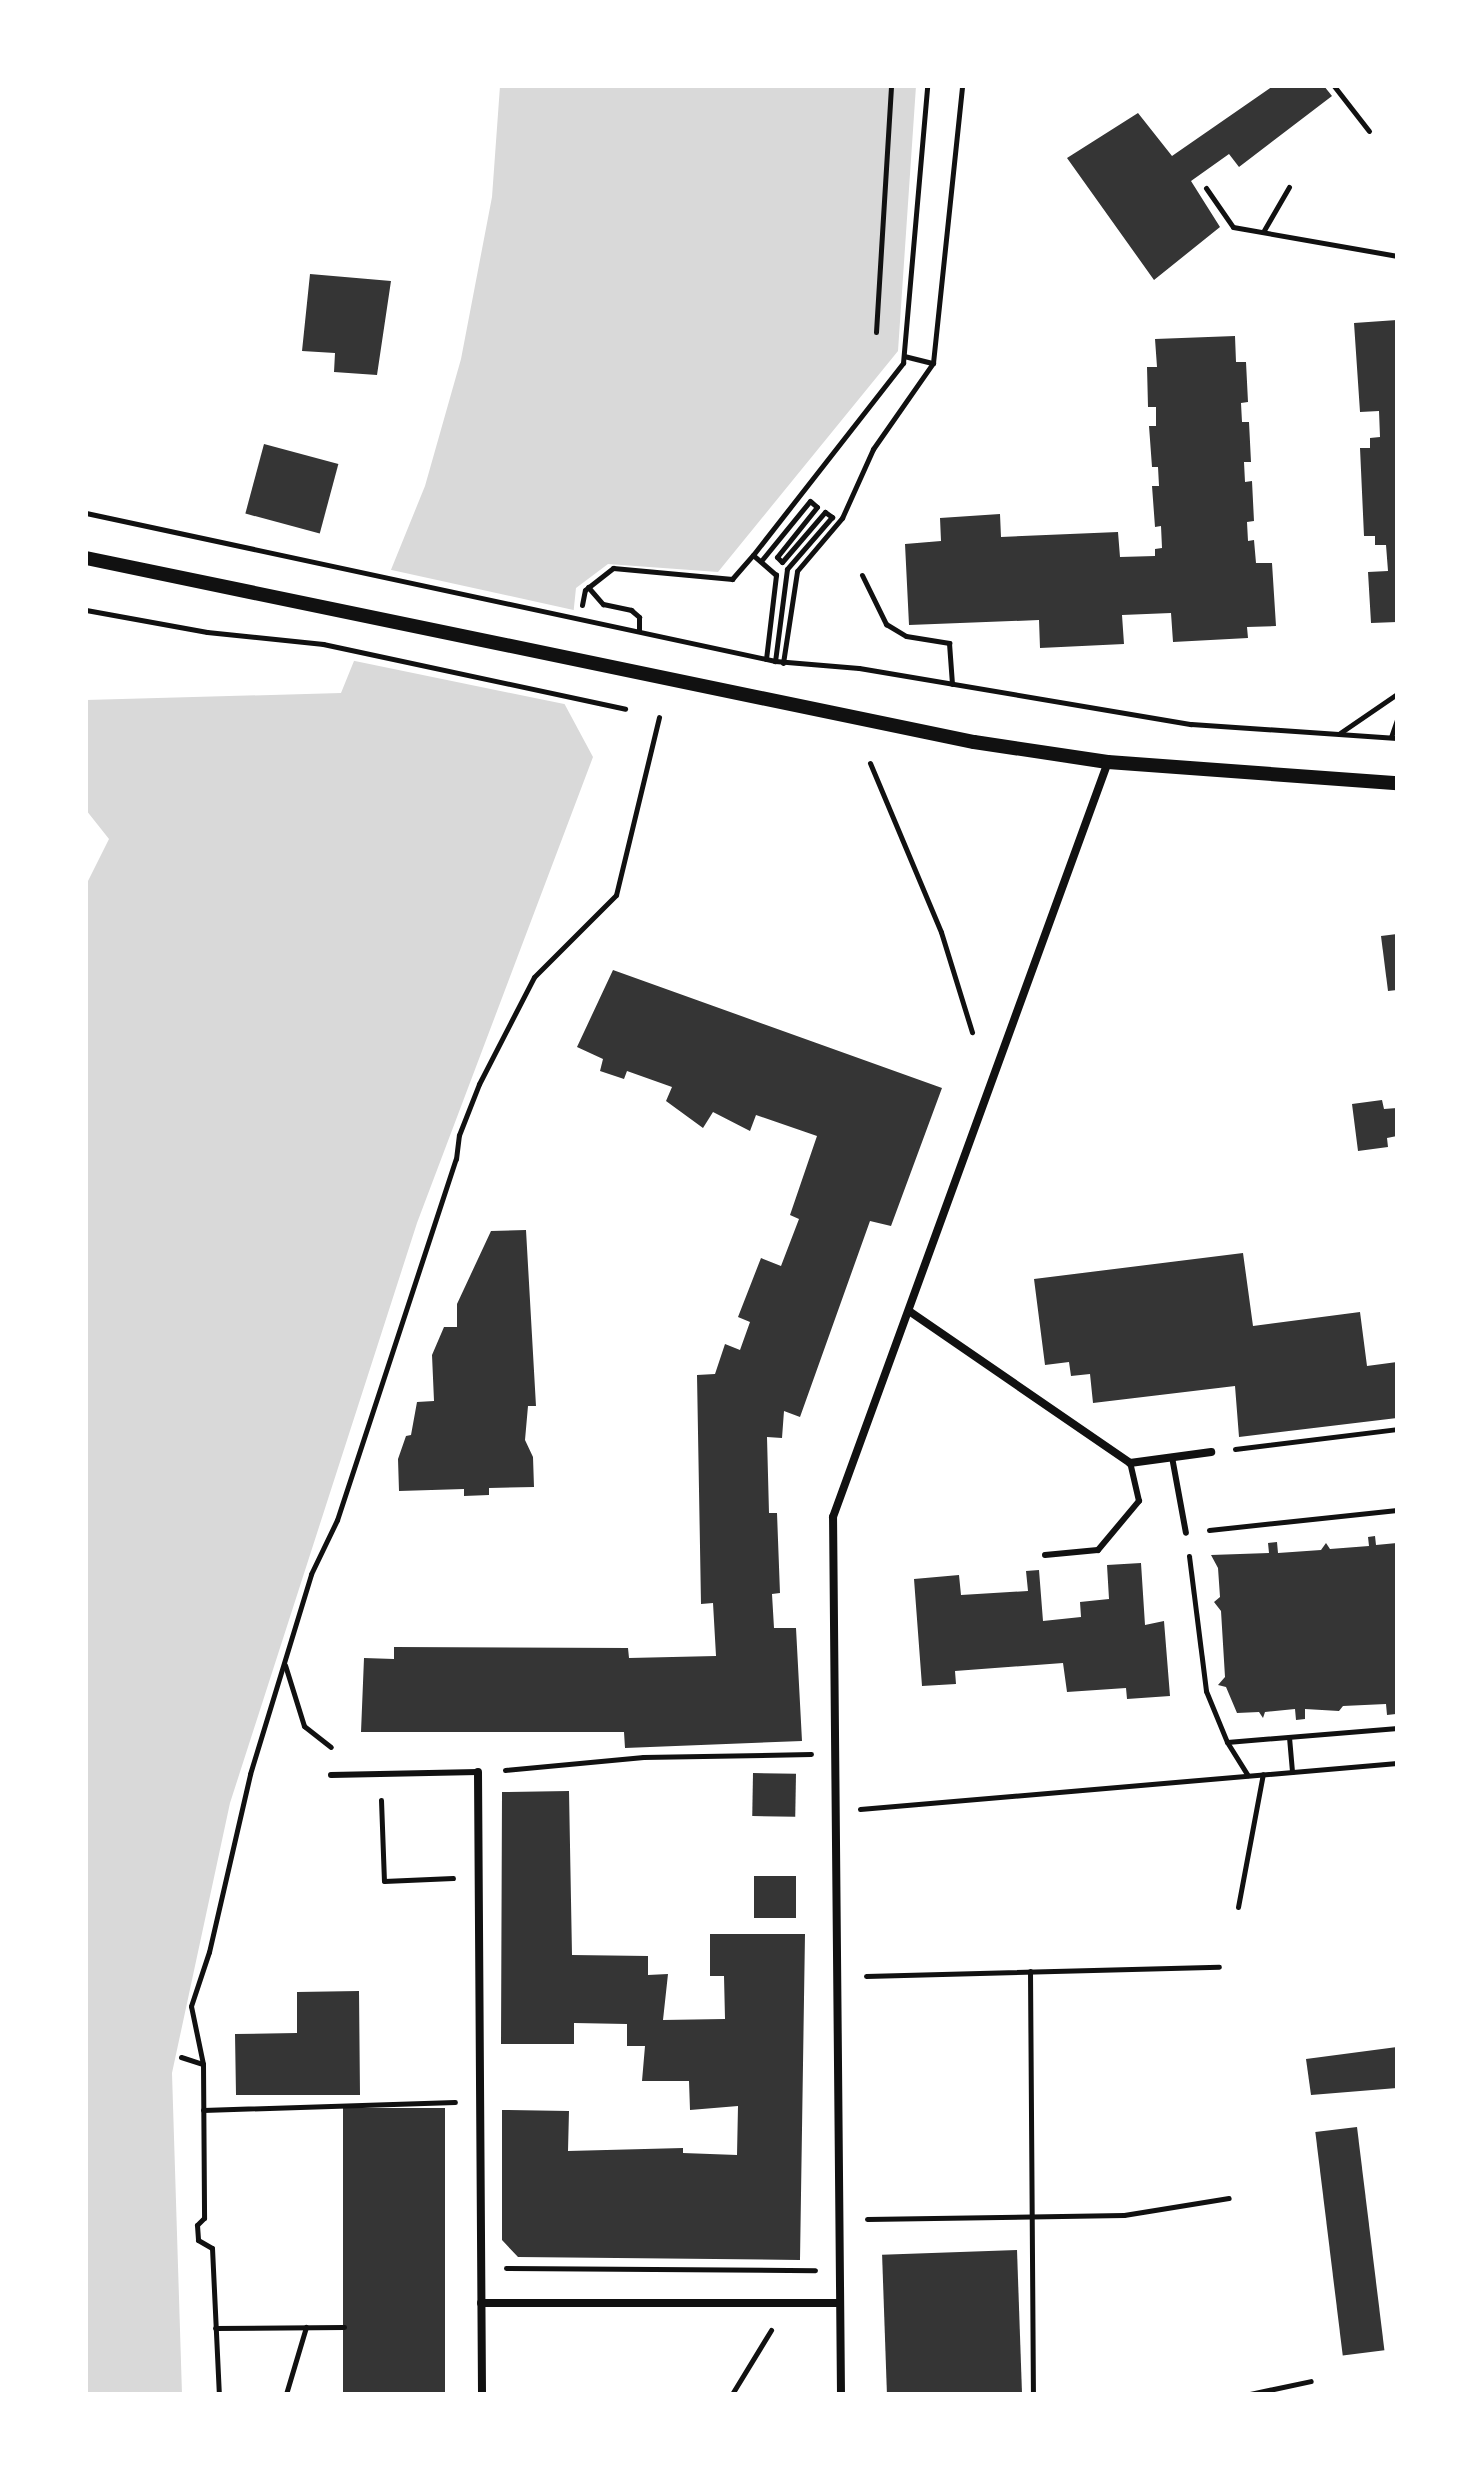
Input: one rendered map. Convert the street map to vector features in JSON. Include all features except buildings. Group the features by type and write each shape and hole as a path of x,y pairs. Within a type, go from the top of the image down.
{"street":[{"path":"86,558 339,607 903,728 1108,762 1397,783"},
{"path":"841,2394 833,1517 1108,762"},
{"path":"909,1311 1130,1463 1211,1452"},
{"path":"478,1772 482,2394"},
{"path":"481,2303 840,2303"}],"lane":[{"path":"1172,1457 1186,1533"},
{"path":"1045,1555 1098,1550 1139,1501 1130,1463"},
{"path":"331,1775 478,1772"}],"path":[{"path":"876,332 891,86"},
{"path":"582,605 588,587 613,568 732,579 904,356 927,86"},
{"path":"783,663 797,571 842,518 873,449 933,363 962,86"},
{"path":"1334,86 1369,131"},
{"path":"1263,232 1289,187"},
{"path":"1206,188 1233,227 1397,256"},
{"path":"904,356 933,363"},
{"path":"761,562 810,501 817,507 777,557 782,562 825,512 832,517 787,569 775,661"},
{"path":"86,513 783,663 859,668 1191,724 1394,738 1397,720"},
{"path":"753,555 776,575 766,659"},
{"path":"862,575 886,624 906,636 949,643 952,684"},
{"path":"588,587 603,604 631,610 639,617 636,630"},
{"path":"86,610 207,632 323,644 625,709"},
{"path":"1339,734 1397,694"},
{"path":"219,2394 212,2248 198,2240 197,2225 204,2218 203,2064 191,2006 209,1952 250,1774 311,1574 337,1520 479,1084 534,977 616,895 659,717"},
{"path":"870,763 941,932 972,1032"},
{"path":"1211,1452 1397,1429"},
{"path":"1248,1775 1227,1742 1206,1691 1186,1533 1397,1510"},
{"path":"285,1664 304,1726 331,1747"},
{"path":"1227,1742 1397,1728"},
{"path":"1289,1737 1292,1772"},
{"path":"478,1772 643,1757 836,1754"},
{"path":"836,1811 1397,1763"},
{"path":"1238,1907 1263,1774"},
{"path":"380,1775 384,1881 479,1877"},
{"path":"866,1976 1219,1967"},
{"path":"1030,1971 1033,2394"},
{"path":"181,2057 203,2064"},
{"path":"203,2110 480,2101"},
{"path":"867,2219 1124,2215 1229,2198"},
{"path":"481,2268 840,2270"},
{"path":"732,2394 770,2334 772,2303"},
{"path":"286,2394 306,2327"},
{"path":"215,2328 344,2327"},
{"path":"1250,2394 1311,2381"}],"shaded area":[{"path":"500,86 916,86 898,351 718,572 608,564 576,588 564,703 593,757 417,1223 230,1803 172,2073 182,2394 86,2394 86,885 109,839 86,810 86,700 341,693 425,486 461,359 492,197"}],"pier":[{"path":"387,569 578,611 569,705 350,660"}]}
